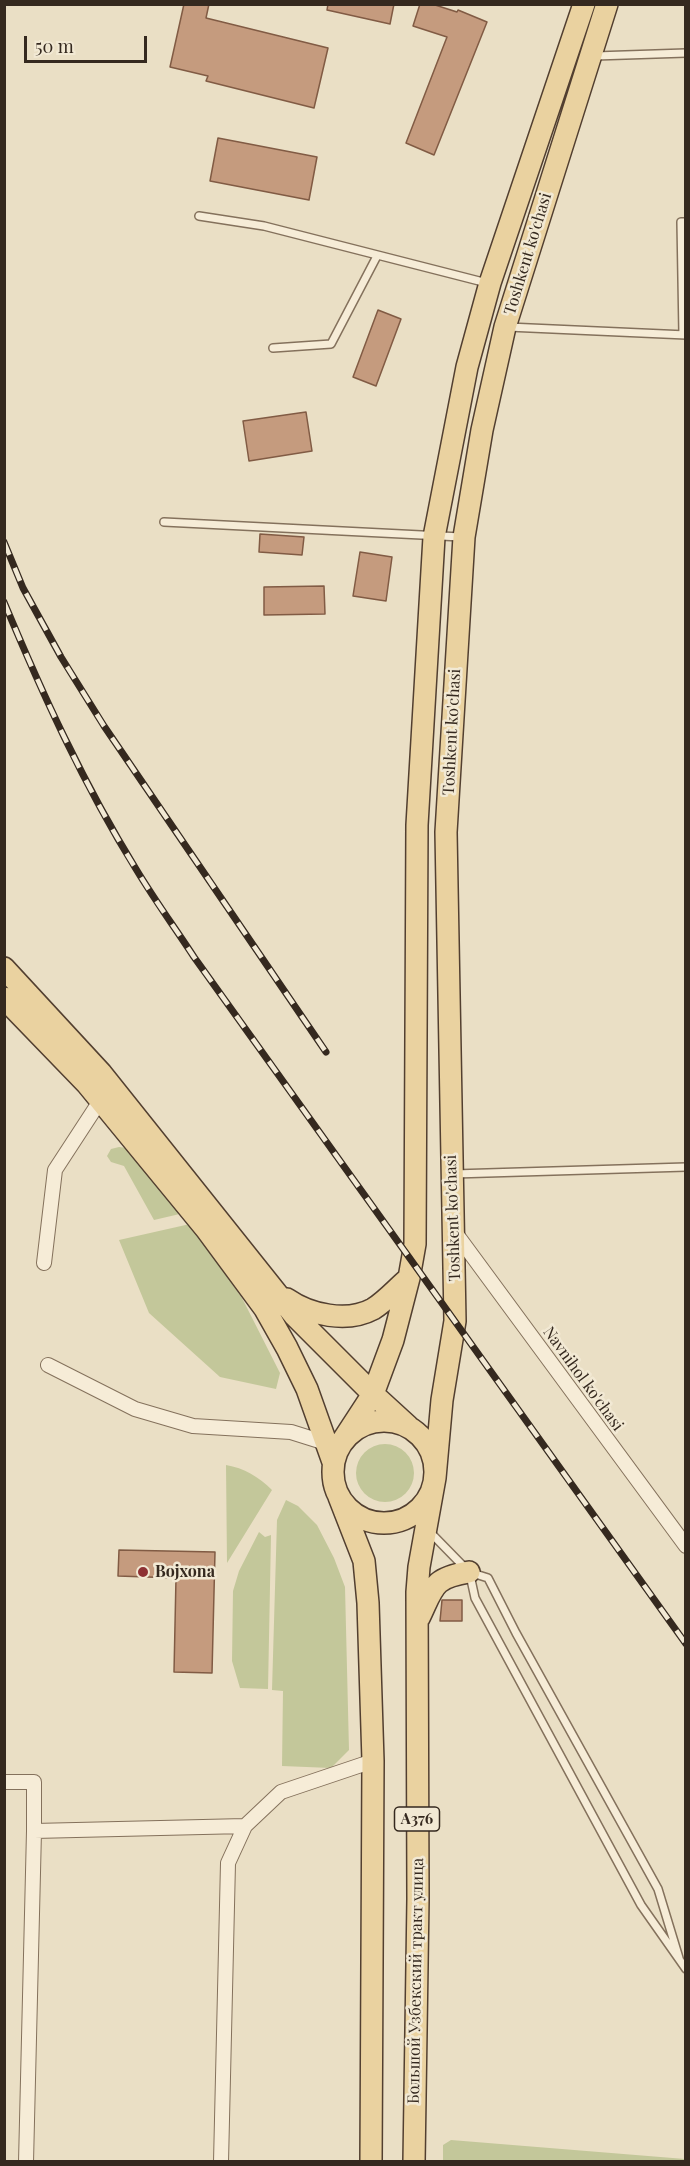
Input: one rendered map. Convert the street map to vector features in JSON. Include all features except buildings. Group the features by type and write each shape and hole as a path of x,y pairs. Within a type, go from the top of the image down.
{"main road":[{"name":"Toshkent ko'chasi","path":"334,1449 373,1395 393,1340 415,1244 417,825 434,537 467,366 490,283 584,4"},
{"name":"Toshkent ko'chasi","path":"435,1478 442,1400 455,1321 446,831 464,537 482,430 505,327 607,4"},
{"path":"4,968 108,1096 294,1315 373,1395 418,1433 432,1454 435,1478 419,1522 379,1524 363,1519 349,1510 339,1497"},
{"path":"4,998 108,1096 265,1309 288,1348 334,1449 334,1486 364,1561 366,1579 373,1761 371,2162"},
{"path":"273,1289 297,1306 317,1314 349,1315 374,1308 409,1278"},
{"path":"334,1449 353,1430 373,1422 394,1421 408,1426"},
{"name":"Большой Узбекский тракт улица","path":"414,2162 418,1899 416,1624 419,1522"},
{"path":"416,1624 435,1584 450,1575 469,1572"}],"street":[{"path":"44,1263 55,1170 108,1096"},
{"name":"Navnihol ko'chasi","path":"454,1231 686,1546"},
{"path":"48,1365 135,1409 193,1426 291,1432 334,1449"},
{"path":"221,2162 228,1863 245,1826 281,1792 373,1761"},
{"path":"4,1782 34,1782 26,2162"},
{"path":"34,1831 245,1826"}],"lane":[{"path":"589,56 686,53"},
{"path":"199,216 264,226 490,283"},
{"path":"505,327 684,335 681,222 686,222"},
{"path":"273,348 331,344 377,256"},
{"path":"164,522 464,537"},
{"path":"451,1174 686,1167"},
{"path":"419,1522 469,1572 488,1578 658,1889 679,1958"},
{"path":"469,1572 475,1598 635,1895 686,1969"}],"green space":[{"path":"127,1148 184,1213 154,1220 124,1166 111,1162 107,1156 111,1149"},
{"path":"190,1224 242,1298 280,1373 276,1389 220,1377 149,1313 119,1240"},
{"path":"379,1444 391,1444 406,1452 414,1467 414,1479 406,1494 391,1502 379,1502 364,1494 356,1479 356,1467 364,1452"},
{"path":"226,1465 251,1474 272,1490 227,1563"},
{"path":"286,1500 298,1506 317,1525 334,1558 345,1587 349,1750 331,1768 282,1766 283,1691 272,1690 277,1520"},
{"path":"259,1532 265,1537 271,1535 268,1689 240,1688 232,1661 233,1591 239,1571"},
{"path":"451,2140 685,2159 685,2161 443,2161 443,2145"}],"railway":[{"path":"4,542 23,588 61,657 104,726 326,1052"},
{"path":"4,602 81,772 150,891 194,957 686,1644"}],"place":[{"name":"Bojxona","path":"143,1572"}]}
